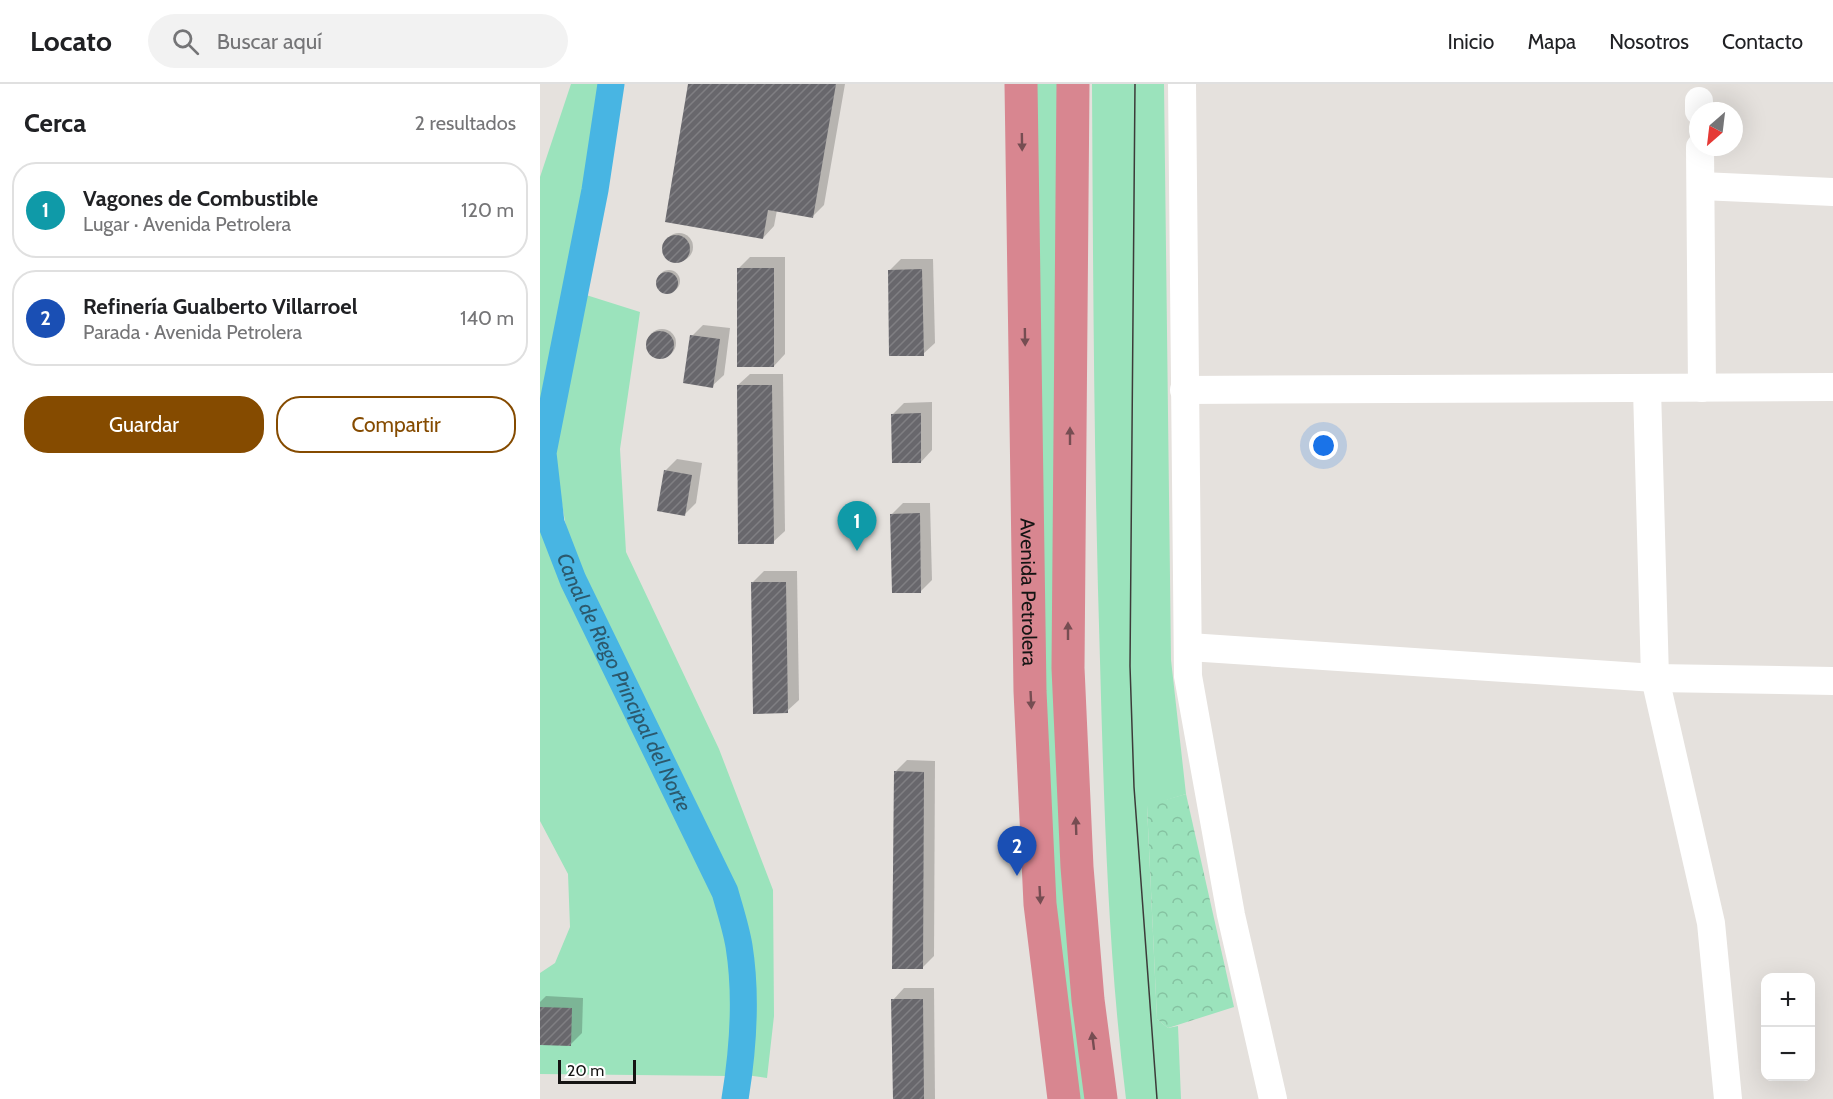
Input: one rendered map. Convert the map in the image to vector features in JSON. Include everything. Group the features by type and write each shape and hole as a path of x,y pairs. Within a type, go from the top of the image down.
{"highway":[{"name":"Avenida Petrolera","path":"1021,84 1030,691 1041,904 1064,1099"},
{"name":"Avenida Petrolera","path":"1072,84 1068,668 1077,867 1088,1000 1101,1099"}],"street":[{"path":"1182,84 1188,676 1231,915 1273,1099"},
{"path":"1700,156 1702,388"},
{"path":"1701,186 1833,192"},
{"path":"1184,390 1833,387"},
{"path":"1647,389 1655,678 1711,923 1728,1099"},
{"path":"1189,646 1655,678 1833,681"}],"green space":[{"path":"571,84 602,84 569,288 540,431 540,177"},
{"path":"1034,84 1059,84 1088,1099 1076,1099 1062,973 1045,719 1040,592"},
{"path":"1092,84 1164,84 1171,660 1186,794 1147,806 1157,1019 1168,1028 1178,1026 1181,1099 1126,1099 1115,990 1105,826 1098,589"},
{"path":"583,294 640,312 620,449 626,552 719,749 773,890 774,1016 767,1078 746,1075 750,988 745,927 725,865 689,788 596,609 567,532 554,460"},
{"path":"540,507 567,585 715,892 732,951 730,1076 540,1074 540,973 555,963 570,927 568,874 540,821"},
{"path":"1186,794 1234,1007 1168,1028 1157,1019 1147,805"}],"building":[{"path":"688,84 836,84 813,218 768,210 763,239 665,222"},
{"path":"676,235 686,239 690,249 686,259 676,263 666,259 662,249 666,239"},
{"path":"737,268 774,268 774,367 737,367"},
{"path":"922,269 924,356 889,356 888,270"},
{"path":"667,272 675,275 678,283 675,291 667,294 659,291 656,283 659,275"},
{"path":"660,331 670,335 674,345 670,355 660,359 650,355 646,345 650,335"},
{"path":"690,335 720,339 713,388 683,383"},
{"path":"737,385 772,385 774,544 738,544"},
{"path":"921,413 921,463 892,463 891,414"},
{"path":"664,470 692,475 685,516 657,511"},
{"path":"920,513 921,593 892,593 890,514"},
{"path":"751,582 786,582 788,713 753,714"},
{"path":"894,771 924,772 923,969 892,969"},
{"path":"891,999 923,999 924,1099 893,1099"},
{"path":"540,1007 572,1008 571,1046 540,1045"}],"waterway":[{"name":"Canal de Riego Principal del Norte","path":"611,84 595,190 543,453 551,523 573,580 725,892 738,939 743,984 742,1042 735,1099"}],"tram line":[{"path":"1135,84 1130,666 1134,787 1157,1099"}],"place":[{"name":"Vagones de Combustible","path":"857,551"},
{"name":"Refinería Gualberto Villarroel","path":"1017,876"}]}
